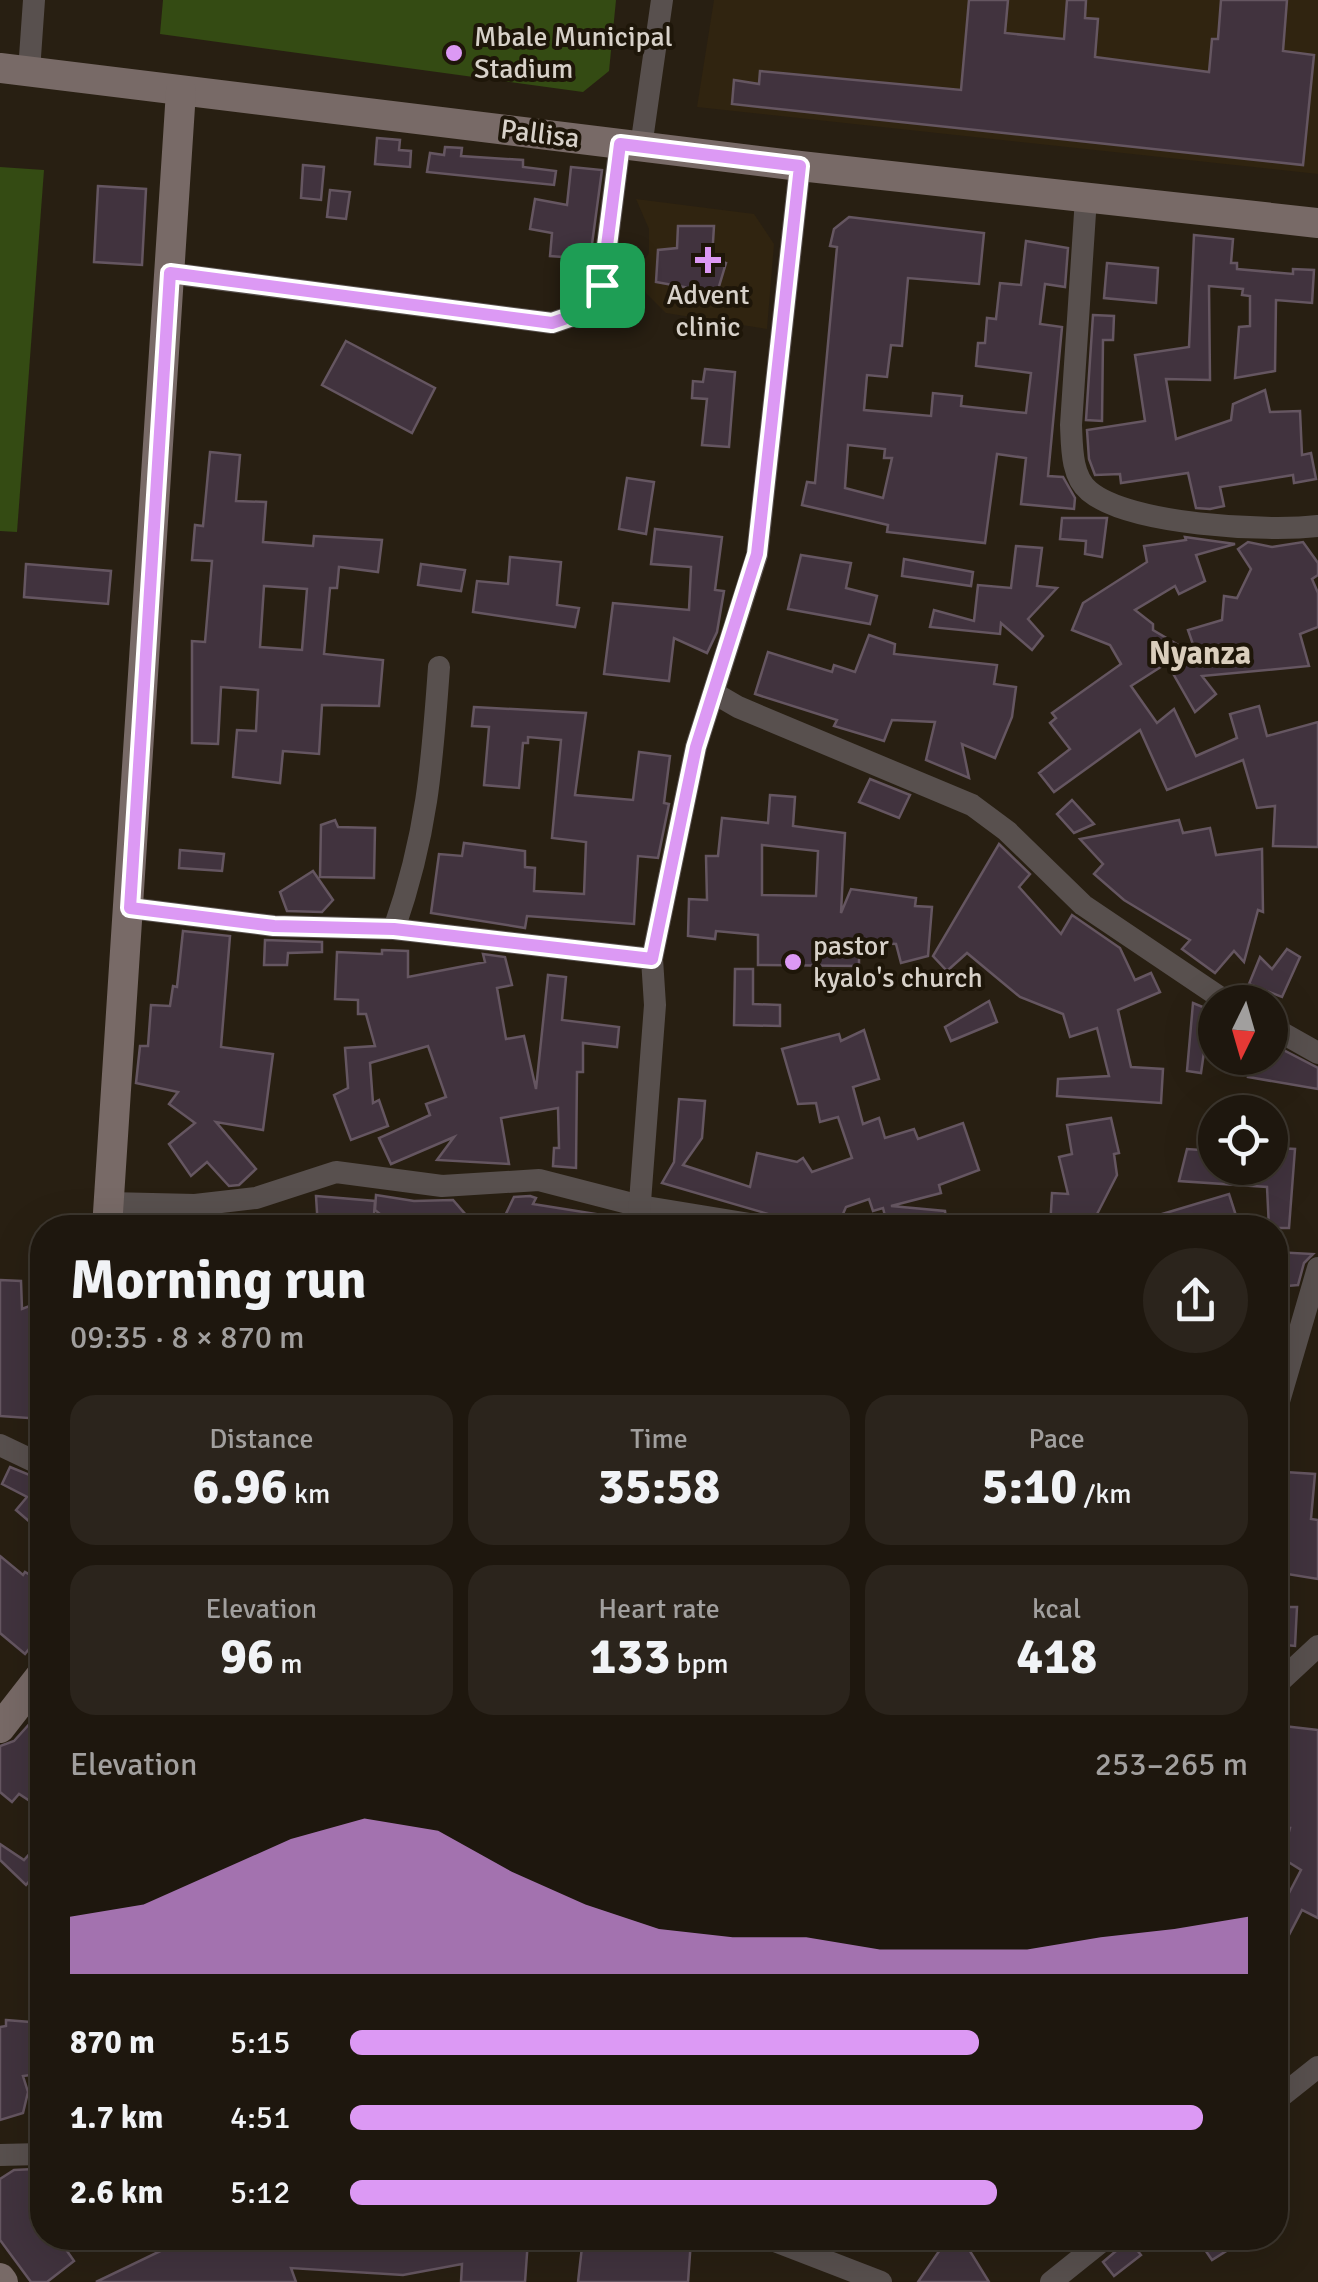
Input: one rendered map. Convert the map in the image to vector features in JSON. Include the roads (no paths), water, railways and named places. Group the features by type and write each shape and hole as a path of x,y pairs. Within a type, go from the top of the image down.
{"main road":[{"name":"Pallisa","path":"14,70 800,166 1318,224"},
{"path":"108,1215 182,91"},
{"path":"0,1728 30,1689"}],"street":[{"path":"14,70 34,0"},
{"path":"170,273 552,323 574,318 602,285 662,0"},
{"path":"639,1215 654,1005 652,959 696,747 757,554 800,166"},
{"path":"1086,198 1071,425 1072,460 1087,490 1115,504 1211,526 1318,526"},
{"path":"394,929 413,874 429,805 439,668"},
{"path":"714,692 756,715 972,804 1007,831 1083,905 1202,985"},
{"path":"130,908 274,926 394,929 652,959"},
{"path":"1288,1036 1318,1053"},
{"path":"108,1215 256,1198 336,1172 442,1186 539,1180 634,1215"},
{"path":"1288,1371 1318,1268"},
{"path":"0,1446 30,1460"},
{"path":"1288,1674 1318,1646"},
{"path":"1288,2091 1318,2067"},
{"path":"0,2156 30,2155"},
{"path":"799,2250 881,2282"},
{"path":"1051,2282 1091,2250"}],"place":[{"name":"Mbale Municipal Stadium","path":"454,53"},
{"name":"Advent clinic","path":"708,260"},
{"name":"pastor kyalo's church","path":"793,962"}],"district":[{"name":"Nyanza","path":"1200,653"}]}
